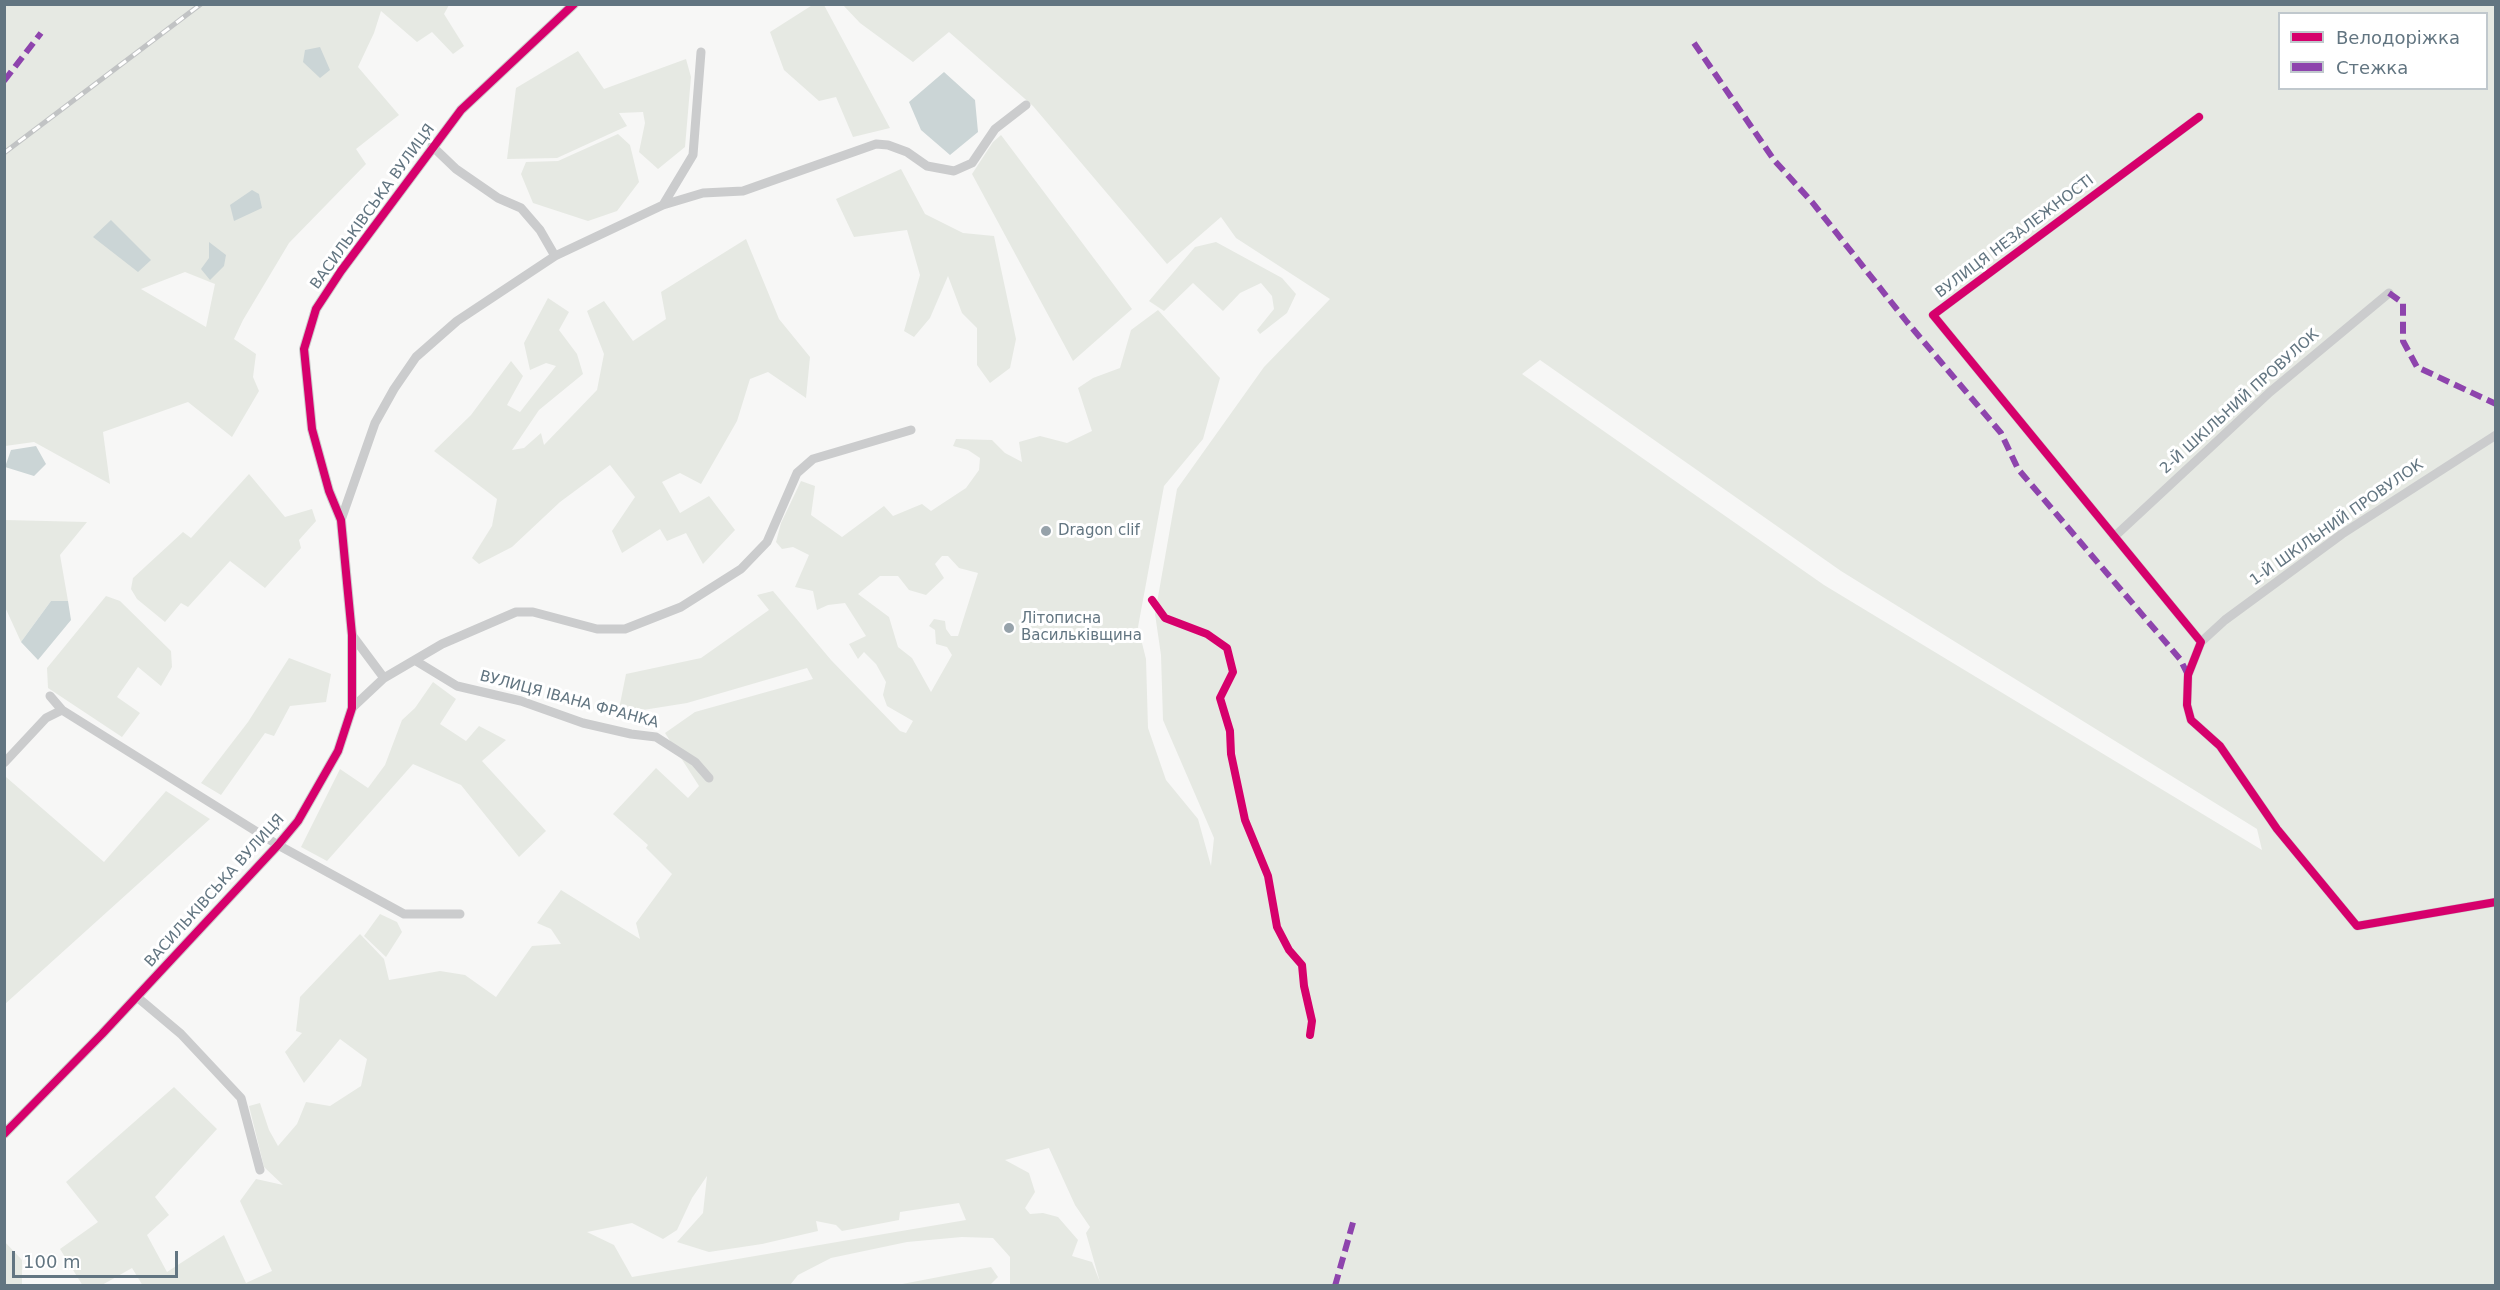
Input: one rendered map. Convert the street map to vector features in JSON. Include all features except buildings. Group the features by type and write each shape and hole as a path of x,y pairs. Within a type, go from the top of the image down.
{"street":[{"name":"ВАСИЛЬКІВСЬКА ВУЛИЦЯ","path":"4,1134 137,997 278,844 298,820 321,784 338,751 351,708 352,635 341,520 329,491 312,429 304,349 316,309 432,146 461,110 574,4"},
{"path":"663,205 693,155 701,52"},
{"path":"341,520 375,423 394,389 416,357 457,321 555,256 663,205 703,193 743,191 876,144 888,145 906,152 927,166 954,171 972,163 995,129 1026,105"},
{"name":"ВУЛИЦЯ НЕЗАЛЕЖНОСТІ","path":"2114,537 1933,315 2199,117"},
{"path":"432,146 456,169 498,198 520,208 540,230 555,256"},
{"name":"2-Й ШКІЛЬНИЙ ПРОВУЛОК","path":"2114,537 2270,392 2389,293"},
{"path":"351,708 384,678 442,644 516,612 533,612 597,629 625,629 681,607 741,569 767,542 797,473 813,459 911,430"},
{"name":"1-Й ШКІЛЬНИЙ ПРОВУЛОК","path":"2201,642 2225,620 2342,534 2496,435"},
{"path":"2114,537 2201,642 2188,675 2187,705 2191,720 2220,746 2277,829 2357,926 2496,902"},
{"path":"352,635 384,678"},
{"name":"ВУЛИЦЯ ІВАНА ФРАНКА","path":"416,661 457,686 521,701 583,723 631,734 657,737 695,762 709,778"},
{"name":"ВАСИЛЬКІВСЬКА ВУЛИЦЯ","path":"50,696 62,710 278,844 404,914 460,914"},
{"path":"4,763 46,718 62,710"},
{"path":"137,997 181,1034 241,1098 260,1170"}],"shaded area":[{"path":"814,4 824,5 890,128 853,137 836,97 819,101 784,70 770,32"},
{"path":"4,5 449,5 444,14 464,46 453,54 432,32 417,42 381,11 374,33 358,67 399,115 356,149 366,164 289,243 243,320 234,339 256,354 253,377 259,391 232,437 188,402 103,432 110,484 34,442 5,446","holes":["185,272 215,284 206,327 141,289"]},
{"path":"843,5 2495,5 2495,1285 1010,1286 1010,1257 993,1238 962,1237 907,1242 831,1258 798,1275 790,1285 143,1286 132,1268 102,1285 83,1286 60,1249 98,1222 66,1182 174,1087 217,1129 155,1197 169,1215 147,1235 167,1272 224,1235 246,1283 272,1271 240,1201 256,1179 283,1185 264,1167 249,1106 260,1103 269,1130 278,1146 297,1124 306,1102 330,1106 361,1086 367,1059 340,1039 304,1083 285,1052 302,1033 296,1031 300,997 360,934 384,959 389,980 440,971 465,975 496,997 532,946 561,944 551,929 537,923 561,890 640,939 636,923 672,874 646,848 648,845 613,814 656,768 688,798 699,786 665,733 695,712 813,679 807,668 687,703 618,714 626,674 701,658 769,610 757,595 773,591 831,660 900,731 906,733 913,721 887,706 883,695 886,682 876,664 864,652 858,659 849,644 866,636 845,603 828,605 817,610 813,591 795,587 809,555 793,547 782,549 776,542 781,523 801,481 815,486 811,515 842,537 884,506 893,516 922,504 931,511 966,488 979,470 980,458 968,450 953,446 956,439 992,440 1005,453 1022,462 1019,442 1040,436 1067,443 1092,431 1078,388 1093,378 1120,368 1131,330 1158,310 1220,378 1203,439 1164,486 1138,627 1146,659 1148,728 1166,780 1198,819 1211,866 1214,838 1163,720 1161,655 1155,614 1177,489 1264,367 1330,299 1236,238 1221,217 1167,264 1033,106 949,32 913,62 860,23","holes":["1540,360 1841,571 2257,829 2262,850 1824,585 1522,374","942,556 948,556 959,568 978,573 958,636 951,636 946,629 945,621 934,619 929,626 935,630 936,644 947,647 952,655 931,692 912,658 898,647 889,617 858,594 880,576 898,576 909,590 926,595 944,578 935,564","1049,1148 1075,1205 1090,1227 1086,1233 1100,1282 1092,1262 1072,1256 1078,1240 1058,1217 1043,1213 1030,1214 1025,1208 1035,1192 1029,1173 1005,1160","707,1176 703,1213 677,1242 709,1252 762,1244 818,1231 816,1221 836,1225 842,1231 899,1220 900,1212 959,1203 966,1220 632,1277 614,1245 587,1232 632,1223 663,1239 677,1230 692,1198"]},
{"path":"320,47 330,70 320,78 303,62 305,50"},
{"path":"578,51 604,89 686,59 691,77 685,147 658,169 639,152 645,123 643,112 619,113 627,126 557,158 507,159 516,88"},
{"path":"944,72 975,100 978,132 950,155 921,130 909,102"},
{"path":"618,134 630,145 639,182 617,211 588,221 533,203 521,174 526,162 558,161"},
{"path":"1001,135 1132,309 1073,361 972,174 993,142"},
{"path":"901,169 925,214 963,233 994,236 1016,339 1010,368 990,383 977,365 977,328 962,313 948,276 930,318 914,337 904,331 920,275 907,230 854,237 836,199"},
{"path":"252,190 259,194 262,208 234,221 230,205"},
{"path":"111,220 151,260 138,272 93,237"},
{"path":"746,239 779,319 810,357 806,398 768,372 750,379 737,421 701,484 680,473 662,482 680,513 709,496 735,530 703,564 686,533 667,541 660,529 622,553 612,531 635,497 610,465 560,502 512,547 479,564 472,558 492,526 497,499 434,451 471,415 511,361 523,376 507,405 520,412 556,366 546,363 530,370 524,343 548,298 569,312 559,330 577,354 583,374 539,410 512,450 524,448 541,433 544,445 597,390 604,354 587,311 604,301 633,341 666,319 661,292"},
{"path":"209,242 226,255 224,266 210,280 201,269 209,258"},
{"path":"1216,242 1282,278 1296,294 1287,313 1260,334 1257,330 1274,309 1272,296 1261,283 1240,293 1223,311 1193,283 1164,311 1149,301 1195,247"},
{"path":"36,446 46,464 34,476 5,467 11,450"},
{"path":"249,474 285,517 312,509 316,521 299,540 301,548 265,588 230,561 188,607 181,603 165,622 137,599 131,589 133,578 183,532 191,538"},
{"path":"5,520 87,522 60,555 68,601 51,601 21,642 5,607"},
{"path":"106,596 120,601 171,651 172,667 161,686 138,667 117,697 140,713 122,737 48,688 47,668"},
{"path":"51,601 68,601 71,620 38,660 21,642"},
{"path":"289,658 331,674 326,702 290,706 274,736 265,733 221,795 201,783 248,722"},
{"path":"433,682 456,699 440,724 466,741 479,726 506,740 482,761 546,831 519,857 461,785 413,764 327,861 301,847 340,769 368,788 385,765 402,720 415,708"},
{"path":"6,777 104,862 166,791 210,819 5,1004 4,779"},
{"path":"380,914 397,922 402,932 386,957 364,936"},
{"path":"4,1241 22,1260 22,1285 5,1285"},
{"path":"991,1267 998,1277 990,1285 897,1285"}],"railway":[{"path":"4,153 201,4"}],"marked path":[{"path":"4,81 41,33"},
{"path":"1694,43 1774,160 1812,202 1907,322 2001,433 2018,469 2180,659 2188,675"},
{"path":"2389,293 2403,303 2403,341 2417,367 2496,404"},
{"path":"1335,1286 1354,1219"}],"cycle path":[{"path":"4,1134 102,1034 278,845 298,821 338,751 352,708 352,635 341,520 329,491 312,429 304,349 316,309 341,271 461,110 574,4"},
{"path":"2199,117 1933,315 2201,642 2188,675 2187,705 2191,720 2220,746 2277,829 2357,926 2496,902"},
{"path":"1152,600 1165,618 1207,634 1227,648 1233,672 1220,698 1230,731 1231,754 1245,820 1268,876 1277,927 1289,950 1302,965 1312,1021 1310,1035"}],"place":[{"name":"Dragon clif","path":"1046,531"},
{"name":"Літописна Васильківщина","path":"1009,628"}]}
